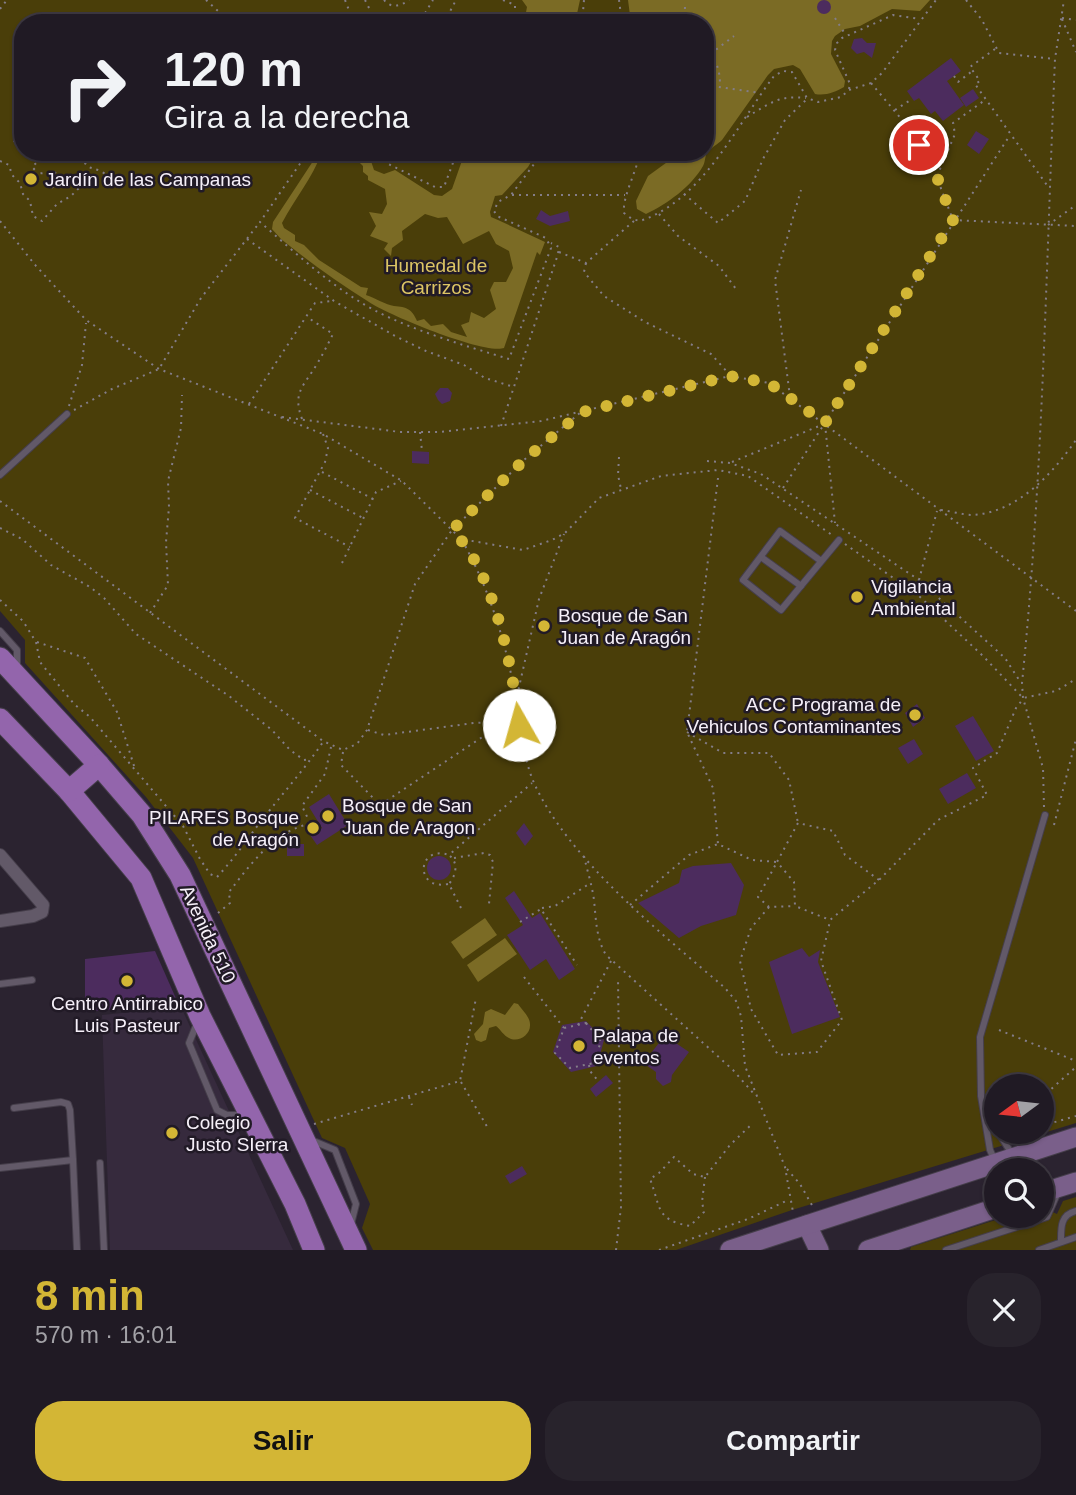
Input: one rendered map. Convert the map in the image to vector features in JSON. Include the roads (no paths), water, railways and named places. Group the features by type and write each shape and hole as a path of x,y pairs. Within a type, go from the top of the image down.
{"main road":[{"name":"Avenida 510","path":"0,658 142,815 180,874 308,1131 328,1189 352,1241"},
{"name":"Avenida 510","path":"0,719 69,790 141,878 200,1016 295,1204 314,1250"},
{"path":"69,790 99,765"},
{"path":"1012,1158 1076,1137"},
{"path":"730,1250 805,1216 984,1165"},
{"path":"295,1204 328,1189"},
{"path":"877,1249 984,1212"},
{"path":"805,1216 819,1250"}],"street":[{"path":"0,855 43,905 42,912 33,916 0,921"}],"lane":[{"path":"0,475 67,414"},
{"path":"821,561 780,531 743,580 781,610 839,540"},
{"path":"761,557 801,586"},
{"path":"0,631 17,650 17,676"},
{"path":"993,1158 981,1096 980,1037 1045,815"},
{"path":"0,984 32,980"},
{"path":"981,1096 984,1102"},
{"path":"14,1108 61,1102 68,1104 71,1111 77,1250"},
{"path":"308,1131 335,1150 356,1204 352,1241"},
{"path":"0,1168 73,1160"},
{"path":"100,1163 104,1250"},
{"path":"946,1250 1047,1217 1059,1187"},
{"path":"1061,1242 1063,1219 1070,1212 1076,1211"},
{"path":"1039,1250 1076,1237"}],"place":[{"name":"Jardín de las Campanas","path":"31,179"},
{"name":"Vigilancia Ambiental","path":"857,597"},
{"name":"Bosque de San Juan de Aragón","path":"544,626"},
{"name":"ACC Programa de Vehiculos Contaminantes","path":"915,715"},
{"name":"Bosque de San Juan de Aragon","path":"328,816"},
{"name":"PILARES Bosque de Aragón","path":"313,828"},
{"name":"Centro Antirrabico Luis Pasteur","path":"127,981"},
{"name":"Palapa de eventos","path":"579,1046"},
{"name":"Colegio Justo SIerra","path":"172,1133"}],"park label":[{"name":"Humedal de Carrizos","path":"436,276"}]}
